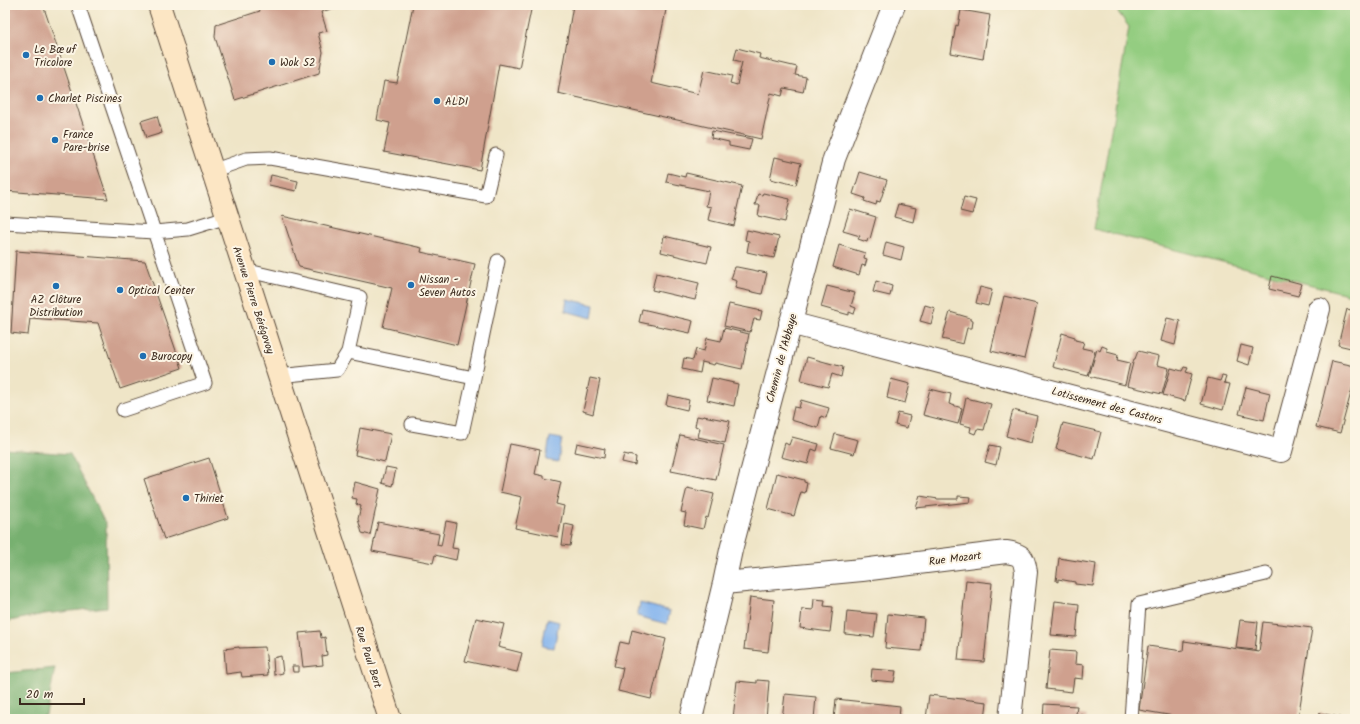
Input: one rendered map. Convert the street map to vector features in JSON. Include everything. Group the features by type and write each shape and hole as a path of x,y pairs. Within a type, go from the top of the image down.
{"main road":[{"name":"Avenue Pierre Bérégovoy","path":"158,5 349,594"},
{"name":"Rue Paul Bert","path":"349,594 390,719"}],"street":[{"name":"Chemin de l'Abbaye","path":"691,719 731,550 834,159 894,5"},
{"name":"Lotissement des Castors","path":"790,323 1281,451 1319,309"},
{"name":"Rue Mozart","path":"724,583 862,570 1006,552 1016,553 1022,557 1026,572 1010,719"}],"lane":[{"path":"78,5 205,383 123,410"},
{"path":"212,171 246,160 270,158 486,196 496,155"},
{"path":"5,222 154,232 188,229 227,217"},
{"path":"412,424 462,433 498,261"},
{"path":"244,270 360,297 348,352 336,370 278,376"},
{"path":"348,352 474,378"},
{"path":"1131,719 1139,604 1266,574"}],"green space":[{"path":"1113,5 1355,5 1355,296 1094,229 1129,27"},
{"path":"5,449 70,454 106,525 107,607 44,614 5,622"},
{"path":"55,668 46,715 35,719 5,719 5,673"}],"water":[{"path":"567,299 594,305 592,318 565,311"},
{"path":"550,437 562,439 558,462 546,460"},
{"path":"640,603 670,611 667,624 637,616"},
{"path":"547,619 559,622 554,648 542,646"}],"building":[{"path":"5,5 43,5 108,199 5,191"},
{"name":"Wok 52","path":"258,5 344,5 321,12 327,31 318,33 323,52 319,73 235,100 215,37 216,25 260,11"},
{"name":"ALDI","path":"413,5 532,5 519,68 499,64 480,170 384,152 390,123 377,120 384,81 397,83"},
{"path":"573,5 667,5 651,83 698,94 704,70 732,76 730,83 737,85 742,62 734,60 737,48 760,54 759,58 797,67 795,75 806,77 803,92 784,88 782,96 771,93 761,139 558,93"},
{"path":"961,10 990,15 983,59 951,53 956,25 958,26"},
{"path":"157,116 162,133 146,138 141,121"},
{"path":"712,131 752,139 749,150 729,146 729,142 711,138"},
{"path":"775,157 801,163 796,185 770,179"},
{"path":"860,172 887,180 880,202 877,201 876,205 864,201 865,198 853,194"},
{"path":"668,173 685,177 686,173 742,186 734,226 708,220 711,207 706,206 709,191 666,182"},
{"path":"271,175 298,181 296,191 269,185"},
{"path":"763,193 790,199 785,222 758,216 760,205 755,205 758,194 762,195"},
{"path":"964,197 976,200 972,214 960,211"},
{"path":"898,204 916,208 913,222 894,217"},
{"path":"850,209 876,217 870,239 868,238 867,242 858,239 860,236 843,231"},
{"path":"282,216 422,248 421,252 475,264 457,345 383,327 392,288 299,267"},
{"path":"747,230 779,237 774,258 747,252 749,241 745,240"},
{"path":"664,236 711,247 707,263 661,252"},
{"path":"886,242 904,247 901,260 883,255"},
{"path":"839,245 865,253 864,258 867,259 865,266 862,265 859,275 833,267"},
{"path":"16,251 145,261 182,368 120,389 98,323 30,318 28,335 11,333"},
{"path":"735,267 767,273 762,294 735,288 737,281 731,279"},
{"path":"656,273 699,283 695,300 652,290"},
{"path":"1272,276 1302,284 1298,296 1269,289"},
{"path":"876,281 892,286 890,296 873,292"},
{"path":"827,286 855,293 851,306 856,308 854,314 849,312 849,315 821,307"},
{"path":"980,287 992,290 988,306 976,303"},
{"path":"1004,296 1037,304 1024,359 991,351"},
{"path":"729,304 762,311 760,320 754,319 750,332 724,326"},
{"path":"925,305 935,308 931,324 920,321"},
{"path":"642,309 693,321 690,333 639,322"},
{"path":"1347,309 1355,311 1355,349 1338,345"},
{"path":"950,312 970,318 970,320 973,321 972,328 967,328 963,344 942,339"},
{"path":"1167,318 1180,321 1175,345 1161,341"},
{"path":"724,328 749,334 742,369 715,363 714,365 702,362 700,373 682,369 684,358 693,360 696,349 704,351 707,338 721,341"},
{"path":"1062,333 1075,337 1075,340 1084,342 1082,348 1095,351 1088,376 1053,367"},
{"path":"1241,345 1253,348 1249,365 1237,361"},
{"path":"1102,346 1107,348 1107,352 1118,355 1117,360 1130,363 1125,385 1089,376 1097,349 1100,351"},
{"path":"1138,351 1159,356 1157,365 1169,368 1162,394 1127,386 1134,359"},
{"path":"807,357 843,367 841,377 832,374 828,387 801,380"},
{"path":"1332,361 1355,366 1355,378 1340,433 1316,427"},
{"path":"1184,367 1188,368 1186,372 1192,374 1185,401 1163,395 1171,368 1182,371"},
{"path":"1222,376 1226,377 1224,383 1230,384 1223,410 1201,404 1208,378 1220,381"},
{"path":"590,378 600,380 593,414 583,411"},
{"path":"712,378 738,384 734,406 707,400"},
{"path":"891,379 910,384 905,403 887,398"},
{"path":"1246,387 1270,393 1264,420 1239,414"},
{"path":"930,389 951,394 949,404 962,408 958,424 923,415"},
{"path":"668,395 689,400 687,410 666,405"},
{"path":"966,398 991,404 984,430 977,429 975,434 970,432 971,427 960,424"},
{"path":"801,400 829,408 826,418 821,416 818,428 791,420 794,407 799,408"},
{"path":"1013,410 1037,416 1031,443 1006,436"},
{"path":"898,413 910,416 907,428 895,425"},
{"path":"697,416 730,421 725,443 698,437 700,428 695,426"},
{"path":"1063,423 1101,432 1094,459 1056,449"},
{"path":"360,428 391,434 385,462 355,455"},
{"path":"835,434 858,440 854,454 831,448"},
{"path":"680,435 724,445 716,480 671,471"},
{"path":"792,437 819,444 817,451 812,449 808,464 781,457 785,443 789,445"},
{"path":"577,443 605,449 604,458 575,452"},
{"path":"510,444 540,450 535,474 561,482 556,504 564,506 558,537 515,528 522,497 500,492"},
{"path":"990,445 1000,447 996,465 985,462"},
{"path":"624,454 636,457 635,465 622,462"},
{"name":"Thiriet","path":"209,458 228,518 164,539 144,479"},
{"path":"386,467 396,469 392,486 382,483"},
{"path":"777,473 804,480 804,482 807,483 805,493 801,492 794,516 768,509"},
{"path":"355,482 380,489 370,535 362,533 358,519 361,506 356,504 357,499 352,498"},
{"path":"687,488 714,494 708,518 706,517 703,529 684,525 686,513 681,512"},
{"path":"920,496 938,499 958,499 958,496 971,497 970,502 916,508"},
{"path":"446,521 456,523 452,548 458,549 456,560 435,555 433,563 372,551 378,522 439,534 437,545 441,546"},
{"path":"565,524 574,526 570,546 562,545"},
{"path":"1059,558 1096,564 1093,586 1075,584 1075,582 1058,579 1058,582 1056,581"},
{"path":"966,580 992,583 984,662 958,660"},
{"path":"750,597 774,600 768,652 744,649"},
{"path":"814,599 825,600 824,606 833,607 830,632 800,628 802,609 813,610"},
{"path":"1055,601 1079,604 1076,637 1051,635"},
{"path":"847,611 877,614 874,637 845,634"},
{"path":"888,614 924,618 921,651 885,648"},
{"path":"476,618 504,624 498,647 522,653 517,672 465,661"},
{"path":"1240,620 1258,622 1255,650 1236,648"},
{"path":"1263,622 1312,628 1298,719 1173,719 1174,716 1139,710 1148,646 1183,651 1184,641 1259,652"},
{"path":"632,630 666,639 651,699 618,691 623,668 614,666 620,642 629,644"},
{"path":"320,631 321,638 325,637 327,655 322,656 323,665 303,667 299,633"},
{"path":"239,647 265,647 268,675 242,677 241,672 226,674 224,649"},
{"path":"1050,650 1076,652 1075,664 1084,665 1083,679 1074,678 1072,692 1046,689"},
{"path":"281,656 283,673 274,675 273,658"},
{"path":"292,666 299,666 299,672 293,672"},
{"path":"872,669 896,671 894,682 871,680"},
{"path":"757,680 769,681 766,719 733,719 737,681 757,683"},
{"path":"785,694 816,697 814,719 782,719"},
{"path":"929,695 987,702 985,719 926,719"},
{"path":"836,699 900,706 899,719 834,719"},
{"path":"1044,704 1077,706 1076,714 1087,716 1086,719 1043,719"},
{"path":"1320,713 1343,718 1343,719 1318,719"}],"place":[{"name":"Le Bœuf Tricolore","path":"26,55"},
{"name":"Wok 52","path":"272,62"},
{"name":"Charlet Piscines","path":"40,98"},
{"name":"ALDI","path":"437,101"},
{"name":"France Pare-brise","path":"55,140"},
{"name":"Nissan - Seven Autos","path":"411,285"},
{"name":"AZ Clôture Distribution","path":"56,286"},
{"name":"Optical Center","path":"120,290"},
{"name":"Burocopy","path":"143,356"},
{"name":"Thiriet","path":"186,498"}]}
